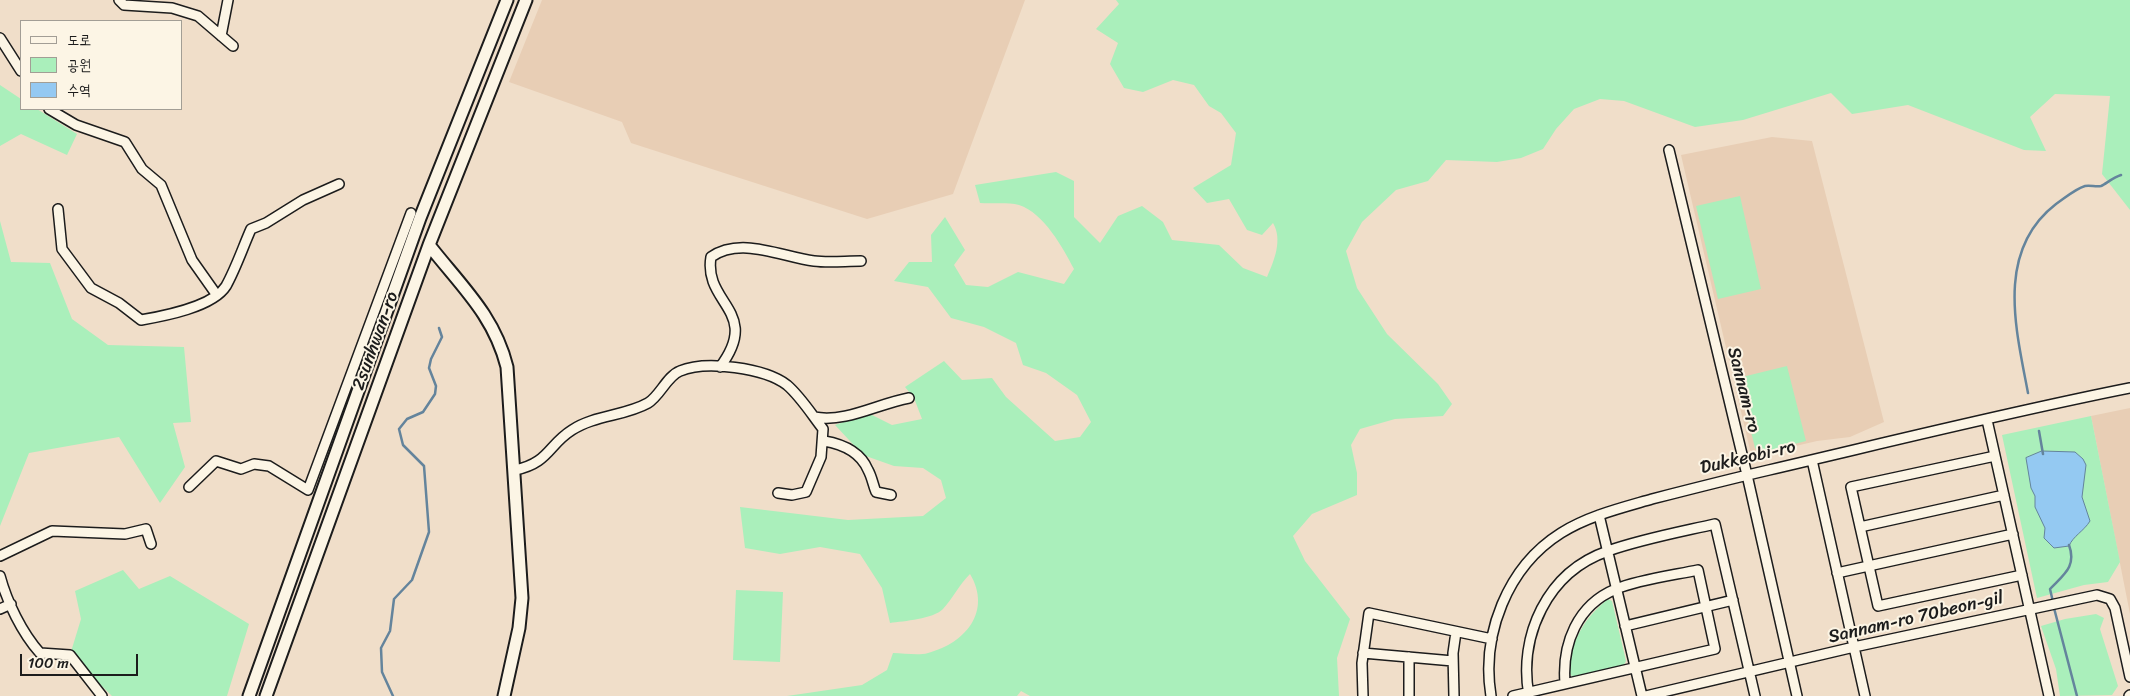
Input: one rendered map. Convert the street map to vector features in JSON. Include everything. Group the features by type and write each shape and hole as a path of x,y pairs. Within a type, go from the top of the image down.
{"street":[{"path":"119,0 124,5 172,8 198,16 233,46"},
{"path":"221,36 228,0"},
{"name":"2sunhwan-ro","path":"248,696 420,218 507,0"},
{"name":"2sunhwan-ro","path":"266,696 430,245 526,0"},
{"path":"0,38 20,69"},
{"path":"51,110 76,125 125,142 142,169 161,185 192,260 216,294"},
{"name":"Sannam-ro","path":"1669,150 1747,475 1797,696"},
{"path":"58,209 62,250 91,288 118,303 141,320 177,313 206,302 225,287 251,229 266,223 303,200 339,184"},
{"path":"189,487 216,461 241,469 254,464 269,466 308,490 411,213"},
{"path":"430,245 470,293 488,319 501,346 508,379 522,598 519,628 504,696"},
{"path":"720,367 729,354 735,340 736,327 713,279 710,264 711,257 716,254 741,249 758,249 813,261 861,261"},
{"path":"515,470 539,463 571,430 582,424 649,403 678,372 690,368 720,367 749,370 786,385 823,430 824,441 821,457 806,492 792,495 778,493"},
{"name":"Dukkeobi-ro","path":"1491,696 1489,660 1492,639 1506,596 1516,577 1537,552 1560,534 1599,515 1747,475 2130,388"},
{"path":"814,417 827,419 841,418 888,402 909,398"},
{"path":"1987,420 2049,696"},
{"path":"824,441 842,444 852,450 868,469 876,492 891,494"},
{"path":"1995,456 1851,487 1860,527 1878,606 2022,575"},
{"path":"1812,460 1864,696"},
{"path":"1860,527 2004,495"},
{"path":"1599,515 1642,696"},
{"path":"1529,694 1526,672 1528,641 1541,608 1562,580 1582,565 1608,551 1716,524 1756,696"},
{"path":"0,556 52,531 125,534 146,529 151,544"},
{"path":"1837,573 2013,534"},
{"path":"1513,696 1529,694 1565,683 1715,649 1698,570 1616,588 1593,603 1574,627 1568,639 1565,656 1565,683"},
{"path":"0,576 11,604 32,644 40,653 70,655 102,696"},
{"name":"Sannam-ro 70beon-gil","path":"1646,696 1854,647 2097,595 2110,600 2115,608 2130,677"},
{"path":"1625,626 1733,600"},
{"path":"0,609 11,604"},
{"path":"1363,696 1364,652 1370,613 1492,639"},
{"path":"1454,696 1453,661 1456,632"},
{"path":"1364,652 1453,661"},
{"path":"1409,657 1409,696"}],"shaded area":[{"path":"542,0 1025,0 953,194 867,219 631,143 622,122 509,82"},
{"path":"1772,137 1812,141 1884,422 1850,437 1817,441 1757,455 1750,450 1681,155"},
{"path":"2130,408 2130,614 2091,416"}],"green space":[{"path":"1116,0 2130,0 2130,210 2102,174 2110,96 2055,94 2030,117 2046,151 2024,150 1908,105 1852,114 1831,93 1743,120 1695,127 1624,101 1600,99 1574,109 1556,129 1543,149 1521,158 1497,162 1446,160 1428,181 1396,190 1362,222 1346,251 1357,288 1387,334 1438,384 1452,404 1443,416 1395,419 1360,429 1351,445 1357,473 1357,495 1312,514 1293,536 1305,561 1350,619 1337,658 1339,696 1030,696 1021,691 1017,696 787,696 862,685 887,670 893,653 924,654 954,642 972,624 978,601 976,588 970,574 943,609 918,619 890,623 882,588 860,554 820,547 780,554 745,548 740,507 848,520 923,516 946,498 941,480 923,468 894,466 863,455 835,425 868,413 892,425 922,419 914,398 905,387 944,361 962,380 992,378 1006,397 1055,441 1080,437 1091,422 1077,395 1046,373 1023,365 1016,343 984,327 951,318 928,287 894,281 909,262 932,262 931,235 945,217 965,250 954,265 966,285 988,287 1018,272 1064,284 1074,269 1052,232 1037,215 1019,205 980,203 975,185 1056,172 1074,181 1074,217 1100,243 1118,216 1142,206 1163,222 1172,240 1219,245 1243,268 1267,277 1275,257 1277,243 1276,230 1273,223 1262,235 1247,230 1229,199 1207,203 1193,188 1231,165 1236,133 1221,113 1209,106 1194,85 1173,80 1143,92 1124,88 1110,64 1118,43 1096,29 1119,4"},
{"path":"0,85 20,98 20,110 39,110 77,134 67,155 21,134 0,146"},
{"path":"1740,196 1761,289 1718,299 1696,206"},
{"path":"0,221 11,262 50,263 72,319 108,345 184,347 191,422 173,423 185,467 160,503 119,437 29,453 0,526"},
{"path":"1787,366 1806,441 1760,453 1755,448 1738,378"},
{"path":"2091,416 2120,562 2108,582 2084,585 2037,598 2002,435"},
{"path":"123,570 139,589 170,576 249,624 227,696 112,696 70,655 81,619 75,591"},
{"path":"736,590 783,592 780,662 733,660"},
{"path":"1608,599 1612,601 1626,661 1623,667 1573,678 1567,669 1576,639 1592,614"},
{"path":"2096,614 2104,618 2100,629 2118,686 2112,695 2060,696 2056,669 2041,626 2065,619"}],"water":[{"path":"2042,451 2075,452 2083,459 2086,465 2082,497 2090,521 2069,546 2054,548 2044,538 2045,528 2035,507 2035,496 2031,488 2026,458"}],"waterway":[{"path":"2028,393 2019,343 2015,292 2017,268 2024,244 2037,223 2066,196 2081,187 2101,186 2121,175"},
{"path":"393,696 382,672 381,648 390,631 394,599 412,580 429,532 424,466 403,445 399,429 407,419 423,412 435,394 436,386 429,368 431,359 442,337 439,328"},
{"path":"2039,431 2043,454"},
{"path":"2053,602 2050,589 2064,575 2070,565 2071,553 2069,545"},
{"path":"2054,608 2077,696"}]}
